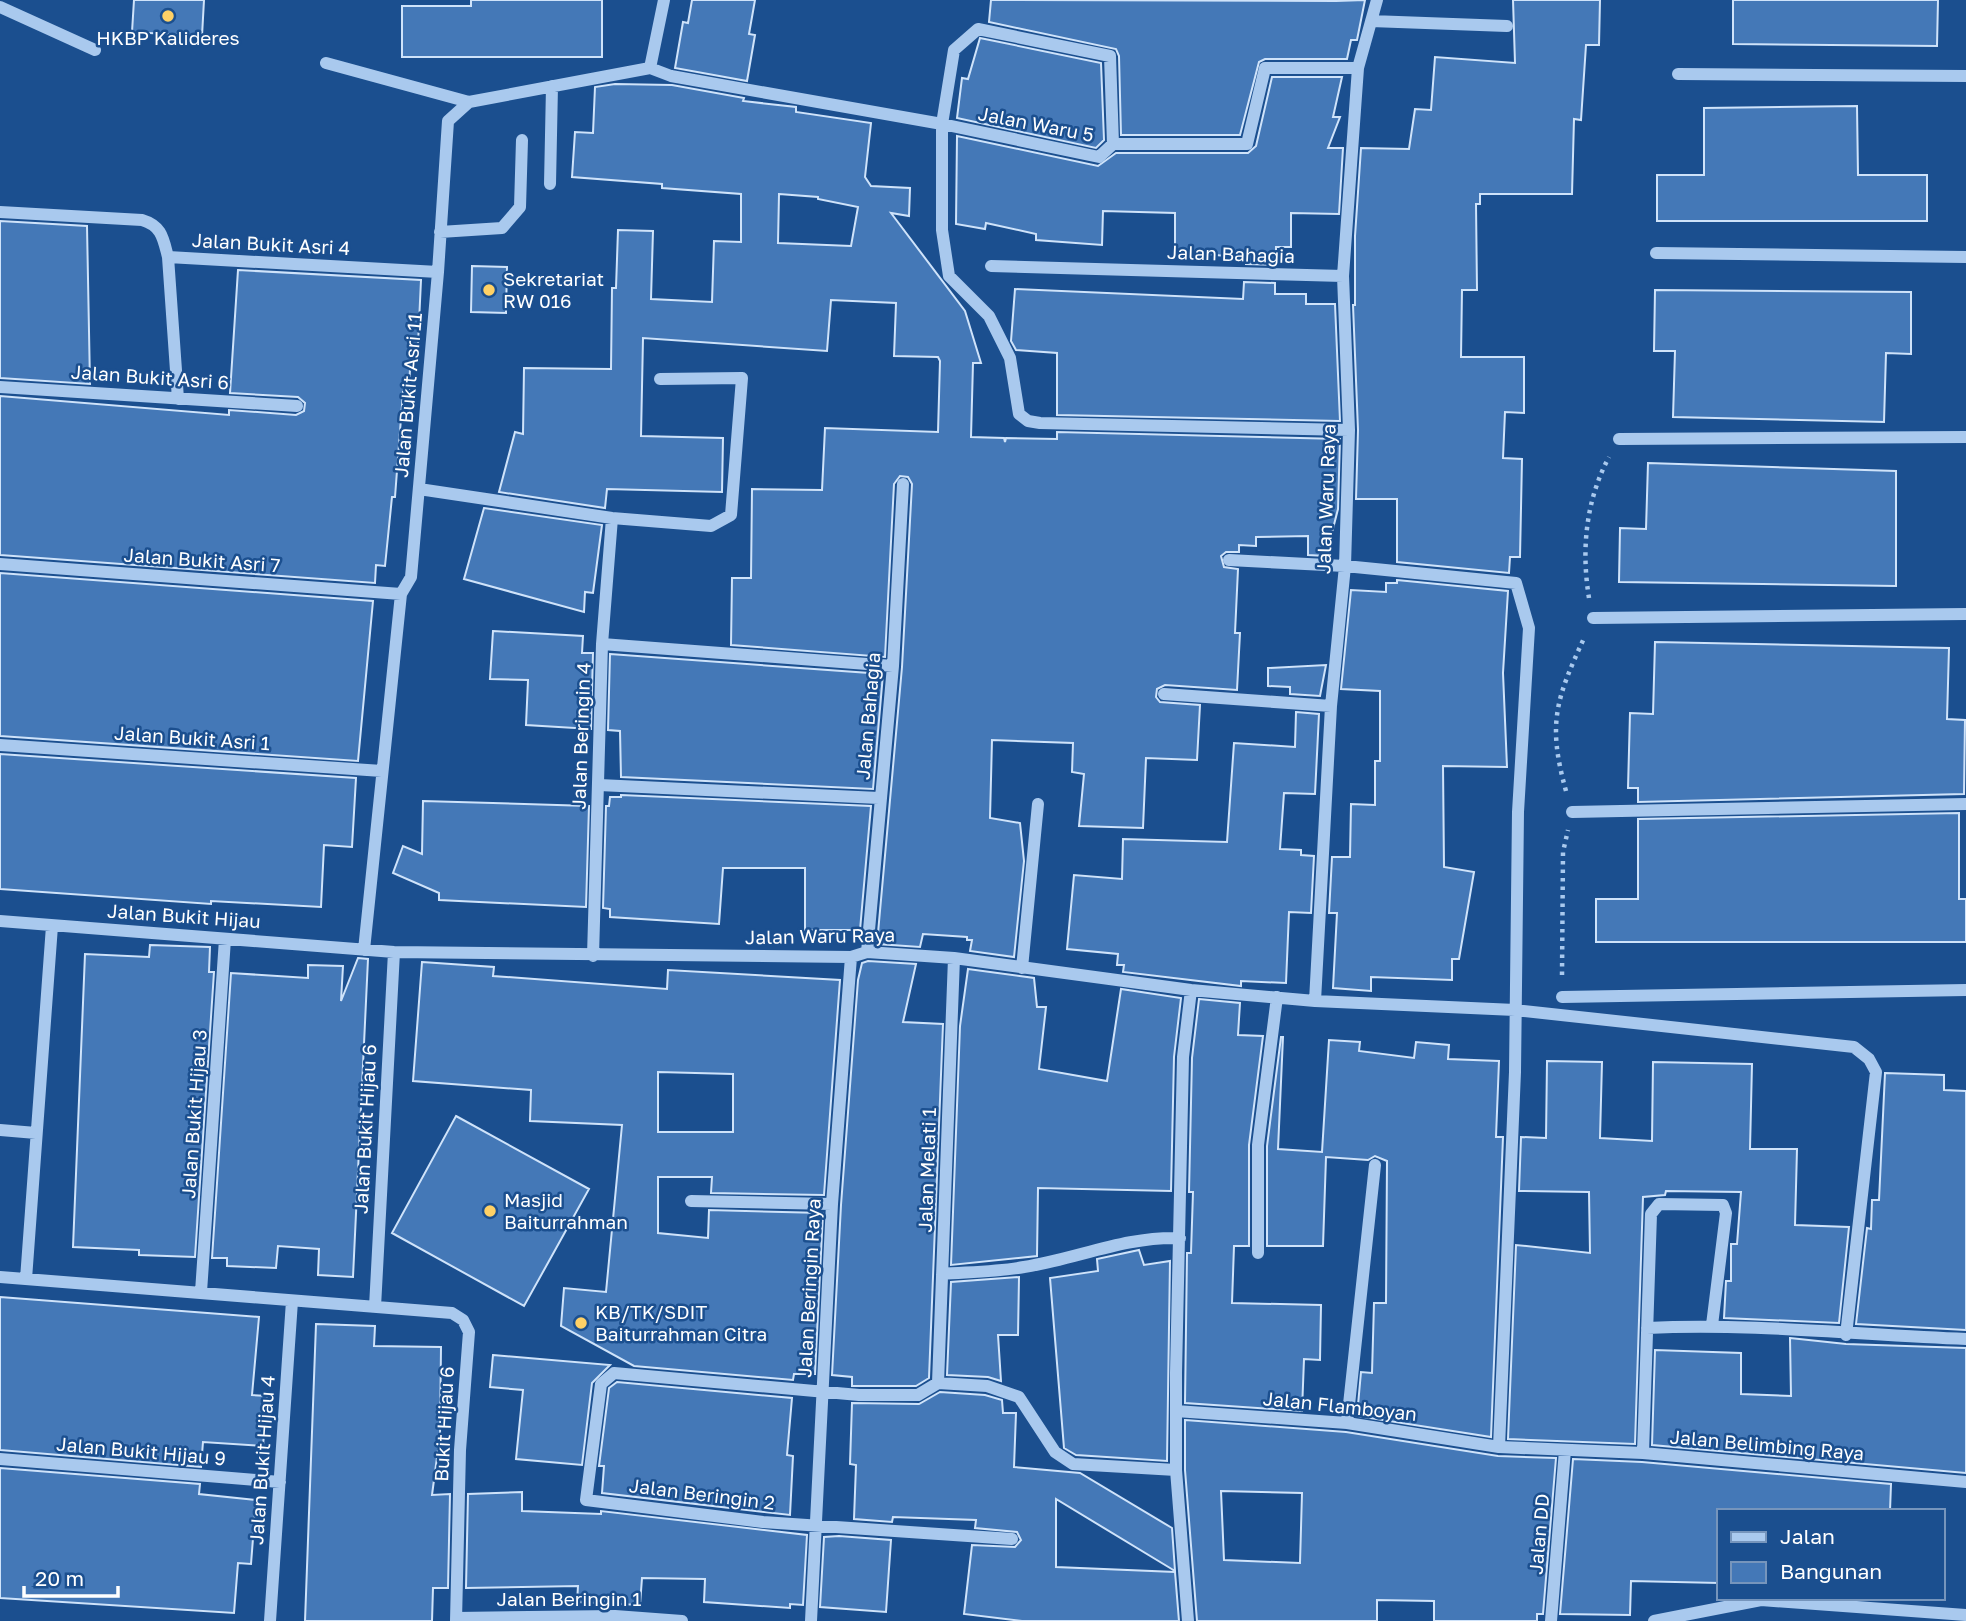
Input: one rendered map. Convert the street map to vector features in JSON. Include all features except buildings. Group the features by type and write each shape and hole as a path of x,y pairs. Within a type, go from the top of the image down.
{"street":[{"path":"327,64 468,102 650,68 664,0"},
{"name":"Jalan Waru Raya","path":"1315,1001 1331,706 1345,566 1349,430 1343,276 1357,68 1377,0"},
{"path":"0,7 95,50"},
{"path":"1371,21 1507,26"},
{"path":"1113,144 1110,56 978,29 954,50 942,124 942,230 950,276 989,316 1010,358 1019,414 1028,421 1040,423 1128,428 1349,430"},
{"name":"Jalan Waru 5","path":"650,68 671,76 942,124 1099,157 1113,144 1247,144 1265,68 1357,68"},
{"path":"1678,74 1966,76"},
{"path":"550,184 552,86"},
{"name":"Jalan Bukit Asri 11","path":"365,950 401,594 411,577 438,272 448,121 468,102"},
{"path":"440,232 502,228 520,207 522,140"},
{"name":"Jalan Bukit Asri 4","path":"0,212 142,220 156,225 163,234 168,257 438,272"},
{"path":"1656,253 1966,257"},
{"path":"168,257 178,399"},
{"name":"Jalan Bahagia","path":"991,266 1343,276"},
{"path":"419,489 612,518 711,526 731,515 742,378 660,379"},
{"name":"Jalan Bukit Asri 6","path":"0,387 297,406"},
{"path":"1619,439 1966,437"},
{"name":"Jalan Bahagia","path":"867,952 893,666 903,484"},
{"name":"Jalan Beringin 4","path":"593,956 602,644 612,518"},
{"path":"1230,560 1345,566 1516,583 1522,596 1529,628 1518,812 1509,1254 1499,1447"},
{"name":"Jalan Bukit Asri 7","path":"0,564 401,594"},
{"path":"1593,618 1966,614"},
{"path":"602,644 893,666"},
{"path":"1164,694 1331,706"},
{"name":"Jalan Bukit Asri 1","path":"0,745 382,771"},
{"path":"599,785 879,798"},
{"path":"1022,968 1038,804"},
{"path":"1572,812 1966,804"},
{"name":"Jalan Bukit Hijau","path":"0,921 365,950"},
{"path":"26,1279 52,926"},
{"name":"Jalan Bukit Hijau 3","path":"201,1292 225,939"},
{"name":"Jalan Waru Raya","path":"365,950 593,956 851,957 867,952 954,958 1191,990 1315,1001 1515,1010 1854,1047 1869,1059 1877,1072 1846,1335"},
{"name":"Jalan Bukit Hijau 6","path":"375,1307 394,952"},
{"name":"Jalan Beringin Raya","path":"811,1621 832,1204 851,957"},
{"name":"Jalan Melati 1","path":"938,1383 954,958"},
{"path":"1188,1621 1176,1470 1176,1411 1183,1057 1191,990"},
{"path":"1562,997 1966,990"},
{"path":"1258,1253 1258,1144 1277,997"},
{"path":"0,1130 36,1133"},
{"path":"1347,1423 1375,1165"},
{"path":"691,1201 832,1204"},
{"path":"1643,1454 1651,1214 1659,1204 1723,1205 1726,1213 1713,1325"},
{"path":"942,1273 1025,1267 1082,1252 1159,1237 1180,1238"},
{"name":"Bukit Hijau 6","path":"0,1277 452,1312 463,1320 469,1332 460,1450 456,1619"},
{"name":"Jalan Bukit Hijau 4","path":"270,1621 292,1301"},
{"path":"1647,1328 1713,1325 1846,1335 1966,1339"},
{"name":"Jalan Beringin 2","path":"822,1392 614,1373 601,1384 586,1500 763,1522 1012,1539"},
{"path":"822,1392 918,1395 938,1383 987,1386 1019,1397 1055,1452 1073,1464 1176,1470"},
{"name":"Jalan Flamboyan","path":"1176,1411 1347,1423 1499,1447 1565,1450"},
{"name":"Jalan Belimbing Raya","path":"1565,1450 1643,1454 1966,1482"},
{"name":"Jalan DD","path":"1551,1621 1565,1450"},
{"name":"Jalan Bukit Hijau 9","path":"0,1459 280,1482"},
{"path":"1654,1621 1761,1600 1966,1615"},
{"name":"Jalan Beringin 1","path":"456,1619 615,1616 682,1621"}],"path":[{"path":"1562,997 1563,852 1572,812 1556,754 1555,709 1593,618 1586,574 1588,510 1603,468 1619,439"}],"place":[{"name":"HKBP Kalideres","path":"168,16"},
{"name":"Sekretariat RW 016","path":"489,290"},
{"name":"Masjid Baiturrahman","path":"490,1211"},
{"name":"KB/TK/SDIT Baiturrahman Citra","path":"581,1323"}]}
